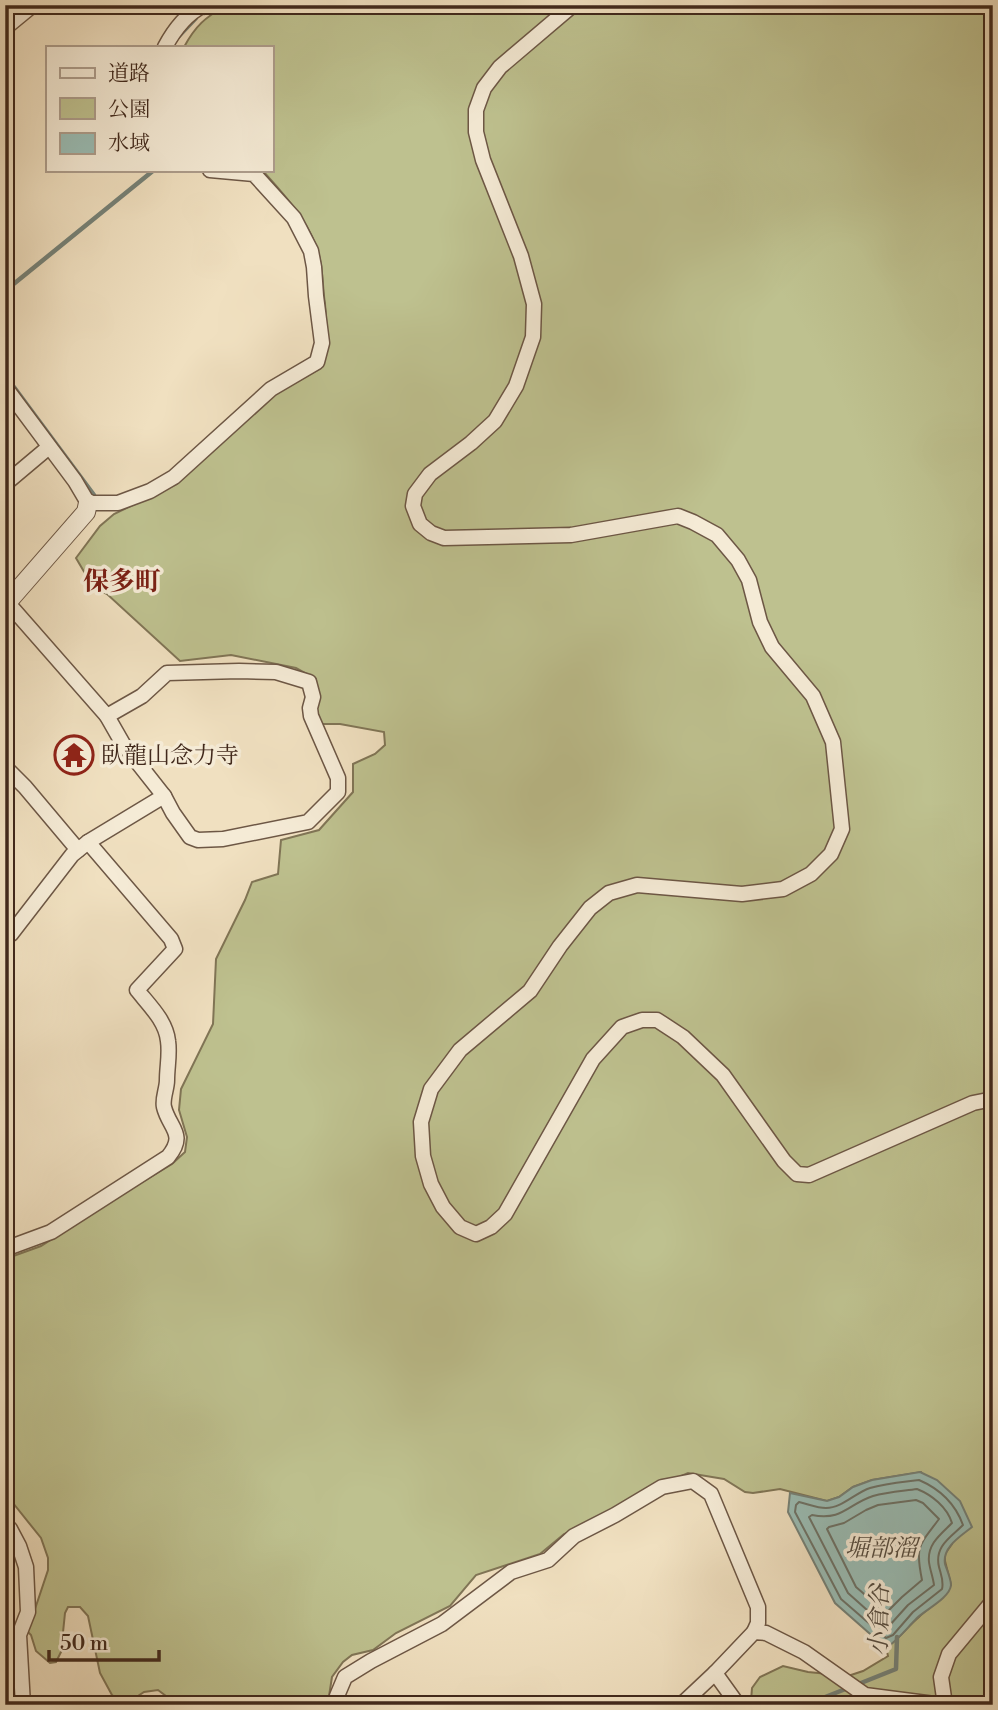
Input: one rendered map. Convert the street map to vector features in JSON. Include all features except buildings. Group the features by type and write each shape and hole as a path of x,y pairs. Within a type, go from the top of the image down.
{"street":[{"path":"5,28 33,5"},
{"path":"166,46 187,17 204,5"},
{"path":"573,5 499,67 484,88 476,110 483,160 521,256 534,304 533,337 516,386 495,421 430,474 415,494 413,506 419,524 444,538 571,535 678,516 717,534 738,559 749,580 760,622 772,646 813,696 826,723 833,742 842,830 825,861 811,874 783,889 742,894 638,885 608,892 590,908 560,946 530,991 460,1050 430,1089 421,1122 423,1156 431,1184 443,1207 460,1227 476,1234 491,1227 505,1214 593,1059 622,1027 642,1020 657,1020 684,1037 723,1075 784,1161 797,1174 809,1175 973,1103 993,1099"},
{"path":"92,503 118,503 174,478 271,389 317,362 322,343 311,251 294,218 254,174 232,172"},
{"path":"5,387 92,503"},
{"path":"5,484 49,447"},
{"path":"92,503 10,607 107,716 123,744 164,796 190,837 198,840 223,839 309,822 338,792 338,778 311,716 313,697 309,681 276,672 167,673 142,696 107,716"},
{"path":"5,767 171,939 174,949 137,990 166,1032 169,1044 167,1088 163,1104 177,1136 177,1143 169,1157 51,1232 5,1249"},
{"path":"5,938 11,934 72,855 164,796"},
{"path":"339,1705 337,1696 345,1677 442,1624 512,1572 548,1560 575,1536 662,1488 693,1481 711,1494 758,1607 758,1623 754,1632 681,1705"},
{"path":"5,1524 19,1546 26,1567 28,1612 19,1635 23,1705"},
{"path":"754,1632 766,1633 804,1652 865,1695 943,1705 941,1677 949,1654 993,1601"},
{"path":"715,1673 738,1705"}],"green space":[{"path":"226,5 993,5 993,1705 753,1705 751,1701 752,1688 760,1677 783,1666 808,1672 848,1676 863,1671 888,1656 886,1648 945,1595 951,1585 945,1554 952,1544 921,1472 872,1480 827,1501 780,1489 745,1492 724,1479 688,1473 649,1490 609,1516 564,1534 540,1554 476,1575 450,1606 396,1633 373,1650 352,1655 332,1677 330,1705 178,1705 158,1690 144,1692 129,1702 122,1702 112,1695 100,1673 88,1616 80,1607 68,1607 65,1613 61,1652 56,1662 50,1663 36,1651 31,1635 26,1630 48,1570 48,1558 41,1538 5,1493 5,1259 41,1246 172,1164 185,1152 187,1137 179,1110 181,1089 213,1024 216,959 252,882 278,874 281,840 319,830 353,792 353,764 375,754 385,745 384,732 340,724 317,724 316,679 296,668 231,655 180,661 107,594 93,587 76,558 100,526 114,514 177,484 275,394 321,368 325,352 325,304 318,251 299,214 264,172 273,172 273,46 185,46 212,14"}],"water":[{"name":"堀部溜","path":"920,1472 937,1480 960,1501 972,1527 953,1542 946,1552 945,1564 950,1577 950,1590 886,1648 835,1603 788,1512 790,1493 827,1501 872,1480"}],"waterway":[{"path":"204,13 218,5"},
{"path":"178,37 196,18"},
{"path":"5,291 152,172"},
{"path":"5,375 94,495 94,499"},
{"name":"小倉谷","path":"856,1685 896,1669 897,1637"},
{"name":"小倉谷","path":"805,1705 848,1688"}],"place":[{"name":"臥龍山念力寺","path":"74,755"}],"district":[{"name":"保多町","path":"122,581"}]}
